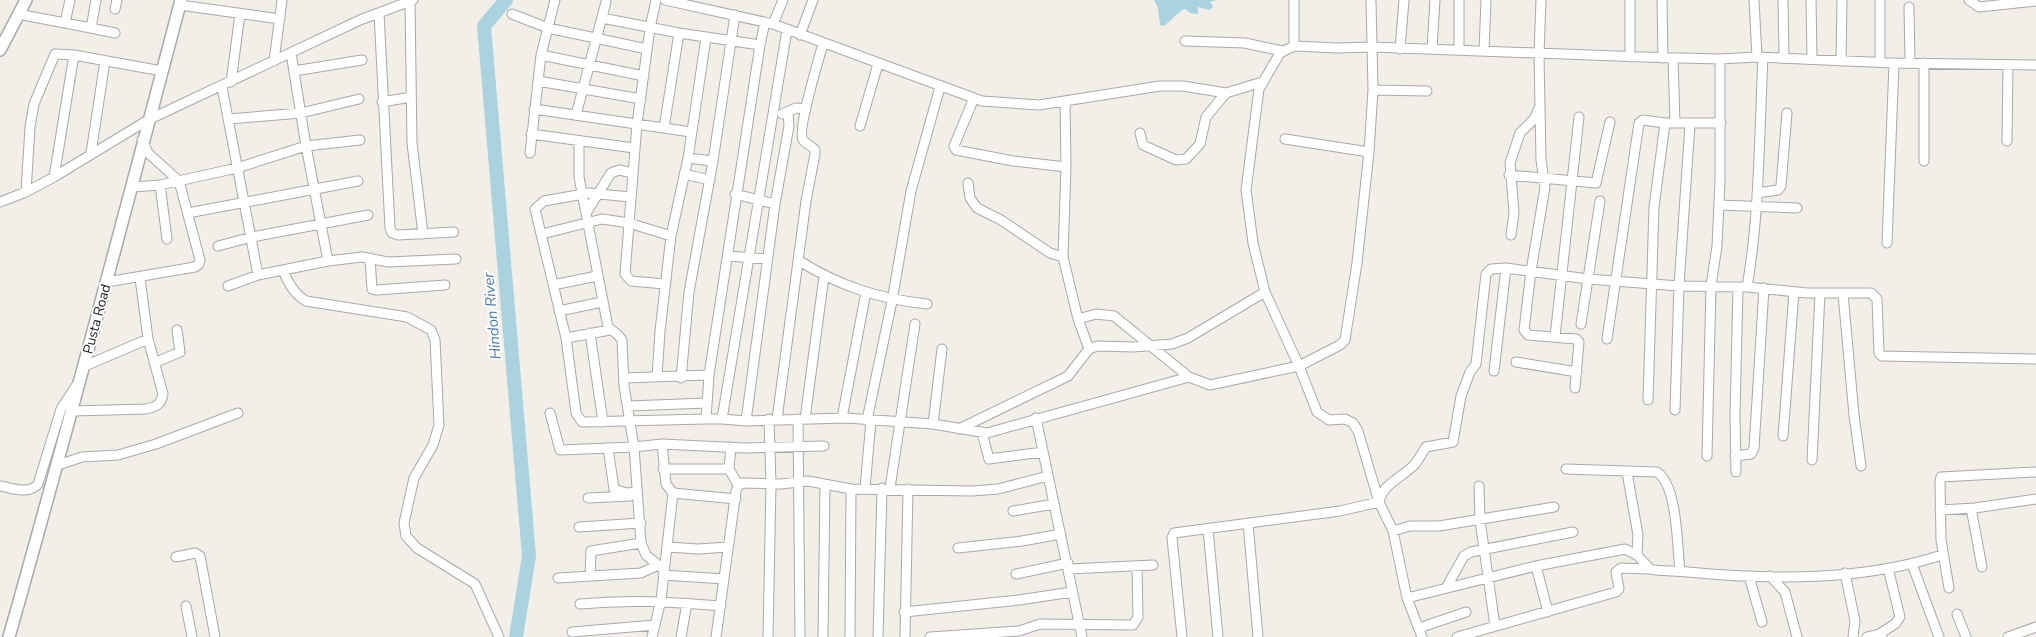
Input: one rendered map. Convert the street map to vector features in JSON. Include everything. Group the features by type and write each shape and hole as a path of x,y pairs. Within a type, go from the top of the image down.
{"street":[{"path":"0,50 26,0"},
{"path":"65,23 70,0"},
{"path":"91,28 96,0"},
{"path":"274,62 282,0"},
{"path":"530,152 541,55 554,0"},
{"path":"656,0 650,28 634,148 625,274 627,278 665,284"},
{"path":"665,0 686,2 711,10 769,23 974,98 1027,105 1066,101 1160,86 1183,86 1226,93 1262,82"},
{"path":"711,10 715,0"},
{"path":"706,420 709,375 728,256 735,194 760,45 769,23 783,0"},
{"path":"800,35 813,0"},
{"path":"1294,0 1294,46"},
{"path":"1400,49 1404,0"},
{"path":"1432,49 1435,0"},
{"path":"1459,0 1459,50"},
{"path":"1484,51 1486,0"},
{"path":"1541,0 1539,54 1544,196 1531,271 1524,330 1528,335 1555,337 1579,342 1575,388"},
{"path":"1630,0 1630,57"},
{"path":"1662,0 1663,58"},
{"path":"1736,472 1735,456 1742,287 1752,257 1756,193 1760,57 1754,0"},
{"path":"1783,0 1784,57"},
{"path":"1811,0 1812,58"},
{"path":"1841,61 1842,0"},
{"path":"1880,0 1880,62"},
{"path":"1969,0 1979,7 2006,2 2036,2"},
{"path":"0,202 26,192 54,177 148,120 379,13 411,1 414,162 423,234"},
{"path":"180,2 280,20"},
{"name":"Pusta Road","path":"9,637 82,379 132,187 142,140 180,2"},
{"path":"576,115 606,2"},
{"path":"1078,319 1104,313 1114,316 1135,331 1148,346 1189,377 1210,385 1299,366 1340,345 1348,334 1369,152 1373,90 1371,2"},
{"path":"1910,7 1910,63"},
{"path":"379,13 382,102 390,228 392,233 398,235 454,232"},
{"path":"18,14 115,32"},
{"path":"231,82 240,14"},
{"path":"512,14 548,28 647,49"},
{"path":"681,378 689,292 710,180 735,15"},
{"path":"602,18 706,38 760,45"},
{"path":"722,420 787,30"},
{"path":"664,128 680,33"},
{"path":"657,377 671,236 688,158 706,38"},
{"path":"1185,41 1245,43 1282,50 1294,46 1372,47 1663,58 1784,57 1894,63 2036,65"},
{"path":"768,637 773,419 806,201 815,154 815,150 803,140 802,135 806,110 823,44"},
{"path":"1282,50 1262,82 1246,190 1253,243 1265,292 1299,366 1317,412 1329,420 1345,419 1354,423 1379,502 1393,531 1407,598 1420,633 1466,612"},
{"path":"291,53 306,146 328,261"},
{"path":"26,192 30,127 34,104 55,54 74,55 162,71"},
{"path":"54,177 74,55"},
{"path":"541,55 644,76"},
{"path":"1648,400 1654,207 1670,123 1672,58"},
{"path":"1707,456 1711,286 1717,246 1719,205 1720,59"},
{"path":"294,71 362,60"},
{"path":"91,153 105,61"},
{"path":"1887,243 1894,63"},
{"path":"1924,63 1924,160"},
{"path":"860,126 878,64"},
{"path":"2007,142 2008,65"},
{"path":"538,81 641,99"},
{"path":"222,87 258,275"},
{"path":"864,488 869,421 911,191 940,87"},
{"path":"1373,90 1427,91"},
{"path":"1140,133 1143,145 1176,160 1186,159 1200,144 1206,117 1226,93"},
{"path":"382,102 412,97"},
{"path":"974,98 954,146 956,150 1013,161 1066,167"},
{"path":"228,119 302,113 360,99"},
{"path":"1066,101 1063,257 1078,319 1089,349"},
{"path":"1511,235 1514,213 1510,175 1512,152 1520,133 1534,119 1540,105"},
{"path":"534,108 691,132"},
{"path":"774,112 788,112 796,108 806,110"},
{"path":"746,421 775,204 789,126 788,112"},
{"path":"1756,193 1778,190 1781,186 1787,113"},
{"path":"1555,337 1560,275 1579,117"},
{"path":"1607,340 1638,125 1643,120 1690,124 1721,123"},
{"path":"1510,175 1592,183 1598,181 1610,122"},
{"path":"1675,410 1679,286 1690,124"},
{"path":"531,134 634,148"},
{"path":"1285,138 1369,152"},
{"path":"107,282 195,268 200,260 179,181 148,153 142,140"},
{"path":"132,187 160,185 237,168 306,146 360,140"},
{"path":"579,141 579,177 602,302 610,330"},
{"path":"688,158 713,161"},
{"path":"587,218 599,192 614,171 633,173"},
{"path":"684,174 710,180"},
{"path":"188,213 358,181"},
{"path":"968,183 970,198 977,208 1002,220 1050,253 1063,257"},
{"path":"160,185 167,239"},
{"path":"630,197 599,192 538,204 536,215 566,338 576,413 582,422 746,421 842,418 933,424 982,433 1001,430 1036,418 1189,377"},
{"path":"735,194 775,204"},
{"path":"1581,324 1600,202"},
{"path":"1719,205 1755,208 1797,208"},
{"path":"218,246 252,236 368,215"},
{"path":"542,234 587,218 628,223 671,236"},
{"path":"728,256 767,259"},
{"path":"370,258 372,289 445,285"},
{"path":"228,286 258,275 328,261 370,258 388,262 456,259"},
{"path":"798,260 824,276 892,301 927,304"},
{"path":"1379,502 1387,486 1414,464 1426,447 1450,444 1455,439 1461,396 1470,372 1476,364 1486,274 1491,269 1506,268 1588,279 1679,286 1764,288 1794,292 1843,294 1871,293 1875,295 1877,300 1880,353 1885,358 2036,359"},
{"path":"1494,371 1506,268"},
{"path":"283,270 287,282 298,297 306,301 407,317 431,330 435,340 439,425 433,445 414,478 404,530 409,541 417,548 476,584 499,637"},
{"path":"553,285 597,276"},
{"path":"800,637 797,446 824,276"},
{"path":"73,411 155,408 162,402 163,394 148,339 140,278"},
{"path":"1735,456 1751,454 1754,448 1764,288"},
{"path":"842,418 866,292"},
{"path":"959,429 1068,376 1089,349 1105,344 1148,346 1172,344 1188,338 1265,292"},
{"path":"1783,436 1794,292"},
{"path":"1812,460 1820,293"},
{"path":"1843,294 1854,415 1861,466"},
{"path":"559,311 602,302"},
{"path":"878,637 886,488 915,324"},
{"path":"154,363 180,352 177,330"},
{"path":"566,338 610,330 622,340 624,378 631,421 641,523 640,543 646,555 662,570"},
{"path":"590,333 603,422"},
{"path":"85,366 148,339"},
{"path":"933,424 942,349"},
{"path":"1516,362 1577,372"},
{"path":"624,378 681,378 709,375"},
{"path":"0,486 24,490 35,488 38,484 61,409 82,379"},
{"path":"628,406 707,403"},
{"path":"58,465 82,457 118,455 156,444 238,413"},
{"path":"550,413 560,450 662,444 731,447 824,446"},
{"path":"1036,418 1082,637"},
{"path":"982,433 989,459 1043,452"},
{"path":"662,444 663,469 667,488 672,493 736,499"},
{"path":"716,637 738,485 729,469 731,447"},
{"path":"608,448 614,489 637,494"},
{"path":"663,469 729,469"},
{"path":"1566,469 1657,472 1664,478 1672,502 1680,571"},
{"path":"1626,472 1638,535 1637,555"},
{"path":"1949,588 1942,555 1940,481 1945,476 2036,472"},
{"path":"738,485 747,482 771,484 808,481 851,489 986,490 1025,483 1048,476"},
{"path":"823,637 825,485"},
{"path":"1479,486 1480,520 1495,626"},
{"path":"850,637 851,489"},
{"path":"905,637 904,612 908,489"},
{"path":"652,637 661,600 662,570 668,547 672,493"},
{"path":"588,498 637,494"},
{"path":"1940,510 1971,508 2036,499"},
{"path":"1182,637 1172,538 1174,533 1180,530 1340,512 1379,502"},
{"path":"1013,511 1054,504"},
{"path":"1393,531 1410,526 1439,526 1554,508"},
{"path":"1971,508 1982,567"},
{"path":"579,527 641,523"},
{"path":"1248,523 1258,637"},
{"path":"1208,528 1218,637"},
{"path":"1446,588 1464,556 1470,552 1573,532"},
{"path":"958,548 1022,541 1061,534"},
{"path":"590,576 591,551 640,543"},
{"path":"668,547 728,547"},
{"path":"1407,598 1536,566 1625,548 1637,555 1650,569"},
{"path":"176,557 195,553 200,556 215,637"},
{"path":"1457,637 1618,591 1619,584 1616,572 1621,568 1749,576 1845,573 1912,564 1942,555"},
{"path":"1912,564 1938,637"},
{"path":"1016,574 1068,566 1137,567 1153,565"},
{"path":"1536,566 1548,612"},
{"path":"930,637 1019,632 1040,624 1079,623 1130,626 1136,623 1138,617 1137,567"},
{"path":"1867,637 1881,636 1900,617 1888,568"},
{"path":"558,578 662,570 724,579"},
{"path":"1845,573 1855,621 1854,637"},
{"path":"1749,576 1762,622"},
{"path":"1770,576 1785,592 1797,637"},
{"path":"904,612 1019,600 1072,592"},
{"path":"580,604 626,600 661,600 721,606"},
{"path":"681,637 687,603"},
{"path":"186,606 192,637"},
{"path":"1957,614 1966,637"},
{"path":"572,632 655,625"},
{"path":"2008,637 2036,628"}],"water":[{"path":"1154,0 1217,0 1210,2 1213,6 1210,10 1198,7 1198,14 1190,13 1185,9 1182,10 1164,26 1160,25 1158,8"}],"waterway":[{"name":"Hindon River","path":"506,0 484,26 529,556 516,637"}]}
